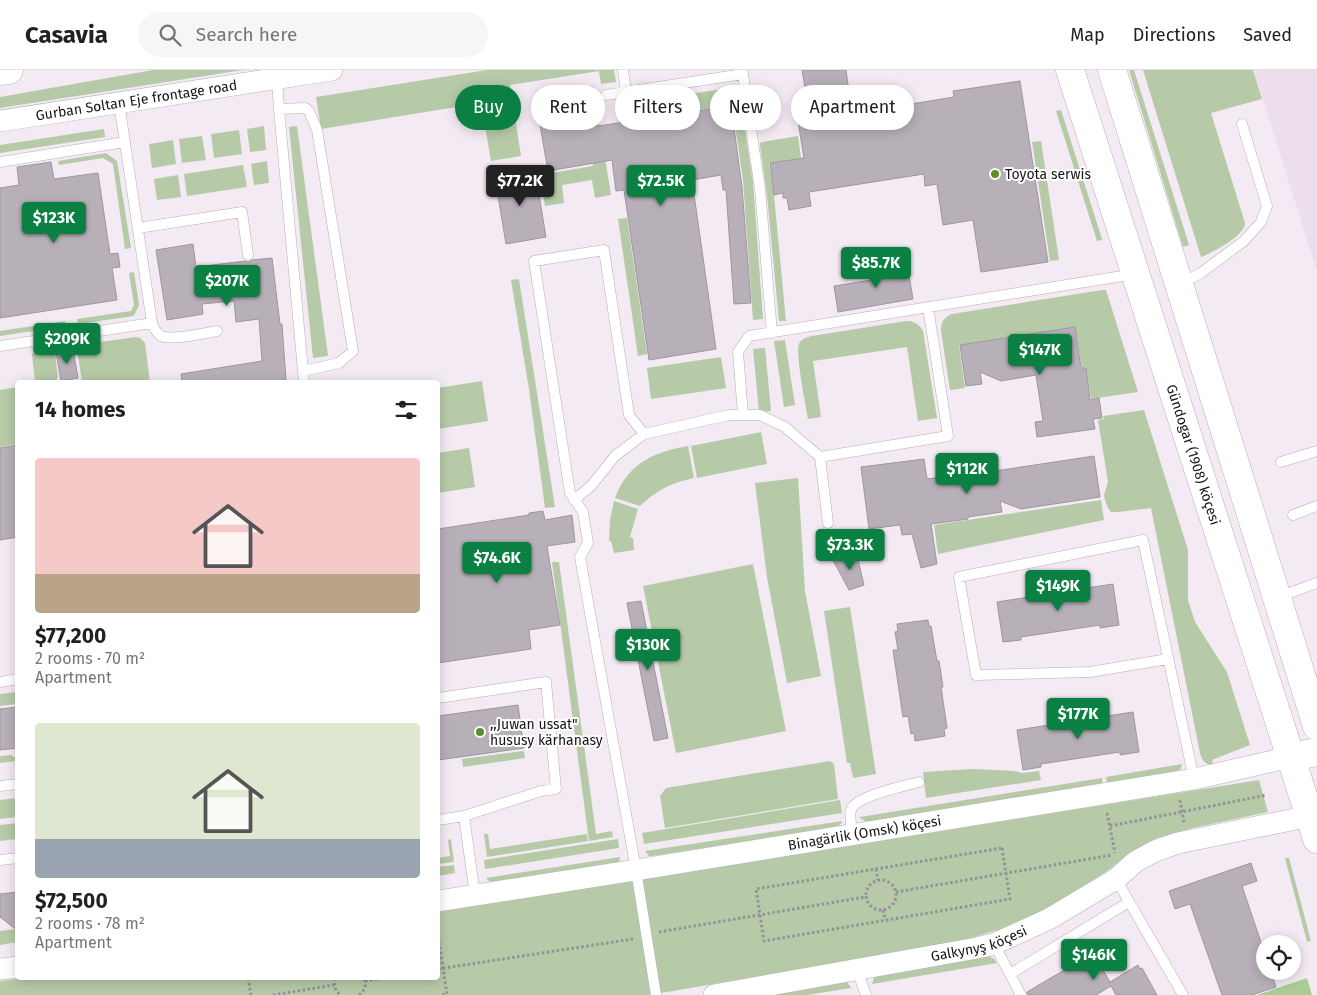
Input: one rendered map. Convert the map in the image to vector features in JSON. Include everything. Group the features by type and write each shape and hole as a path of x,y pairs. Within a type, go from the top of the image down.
{"main road":[{"path":"0,71 9,70"},
{"path":"1112,70 1317,726"},
{"name":"Gündogar (1908) köçesi","path":"1069,73 1136,274 1304,754 1314,827"}],"street":[{"name":"Gurban Soltan Eje frontage road","path":"0,121 332,70"},
{"name":"Binagärlik (Omsk) köçesi","path":"440,901 1194,779 1304,754"},
{"name":"Galkynyş köçesi","path":"714,995 994,944 1049,919 1116,879 1135,862 1155,851 1178,843 1314,827"},
{"path":"0,969 15,967"}],"lane":[{"path":"623,70 625,85"},
{"path":"672,85 743,74 760,189 772,333"},
{"path":"277,78 304,380"},
{"path":"606,95 615,94"},
{"path":"119,102 152,323 156,331 162,336 172,338 216,331"},
{"path":"279,109 305,108 309,111 317,130 353,351 339,363 303,371"},
{"path":"1179,285 1201,273 1244,242 1261,222 1267,206 1242,124"},
{"path":"0,162 124,142"},
{"path":"138,228 242,212 248,255"},
{"path":"644,434 629,415 604,250 534,260 570,493 583,512 588,543 580,557 636,870 656,995"},
{"path":"743,415 738,352 749,336 1136,274"},
{"path":"820,457 948,436 928,307"},
{"path":"0,346 152,323"},
{"path":"574,500 591,486 615,456 644,434 729,415 760,416 785,427 820,457 828,523"},
{"path":"1281,462 1317,451"},
{"path":"1293,515 1317,506"},
{"path":"1168,659 1090,672 976,675 959,577 1142,540 1168,659 1194,779"},
{"path":"1277,597 1317,583"},
{"path":"0,682 15,680"},
{"path":"440,698 546,682 556,789 541,791 464,816 440,820"},
{"path":"852,834 851,810 855,804 870,796 919,782"},
{"path":"0,786 15,784"},
{"path":"464,816 475,895"},
{"path":"0,860 15,858"},
{"path":"1116,879 1183,995"},
{"path":"1010,974 1128,902"},
{"path":"994,944 1021,995"},
{"path":"856,970 866,995"}],"path":[{"path":"1178,794 1186,829"},
{"path":"1110,826 1267,795"},
{"path":"896,892 1115,855 1106,805"},
{"path":"1002,848 1006,873 1010,899 764,941 756,889 1002,848"},
{"path":"876,869 878,880"},
{"path":"882,879 888,881 894,886 896,892 896,899 892,905 883,910 873,908 868,904 865,897 869,884 875,880 882,879"},
{"path":"658,932 865,897"},
{"path":"883,910 885,920"},
{"path":"440,969 635,939"},
{"path":"440,949 447,994 441,995"},
{"path":"248,980 251,995"},
{"path":"335,980 334,985 340,995"},
{"path":"359,995 365,988 365,980"},
{"path":"273,995 334,985"}],"shaded area":[{"path":"1254,70 1317,70 1317,272"}],"green space":[{"path":"153,70 243,70 0,108 0,97"},
{"path":"487,70 614,70 616,82 601,84 599,71 510,85 455,85 455,107 321,129 316,97"},
{"path":"1129,70 1134,70 1189,245 1183,247"},
{"path":"1143,70 1253,70 1262,99 1211,113 1245,223 1244,228 1234,238 1201,257"},
{"path":"710,91 710,108 700,110 700,92"},
{"path":"1061,110 1102,240 1097,241 1056,111"},
{"path":"264,126 266,150 250,152 247,129"},
{"path":"297,126 328,356 313,358 289,127"},
{"path":"104,129 105,137 0,153 0,145"},
{"path":"239,130 242,154 214,158 211,134"},
{"path":"486,130 517,130 521,156 491,161"},
{"path":"736,130 745,130 753,182 763,319 753,320 743,180"},
{"path":"202,136 206,160 182,163 179,139"},
{"path":"798,136 801,158 769,163 774,195 786,321 779,321 760,143"},
{"path":"173,140 176,164 152,168 149,144"},
{"path":"1041,141 1059,260 1050,261 1032,142"},
{"path":"603,145 611,195 595,198 592,180 562,185 564,203 545,206 540,175 593,166 590,147"},
{"path":"106,153 117,161 131,248 125,249 113,164 103,158 59,165 58,161"},
{"path":"267,161 269,183 254,185 251,164"},
{"path":"243,165 247,187 187,196 184,174"},
{"path":"178,175 181,197 157,200 154,179"},
{"path":"627,218 647,354 638,356 618,219"},
{"path":"134,272 139,305 134,316 78,324 77,319 131,311 134,305 129,273"},
{"path":"519,279 555,507 545,508 529,389 511,280"},
{"path":"1106,290 1138,392 1091,399 1086,367 1082,368 1075,327 959,345 965,388 950,390 941,331 942,322 945,318 952,314"},
{"path":"65,321 65,326 0,336 0,331"},
{"path":"906,321 916,323 923,331 937,418 918,421 907,347 813,361 821,417 808,419 798,357 801,341 812,336"},
{"path":"140,338 145,343 150,380 82,380 77,349 79,345"},
{"path":"785,340 795,405 784,407 774,341"},
{"path":"765,348 771,411 759,412 753,349"},
{"path":"51,349 55,352 57,380 35,380 32,354 36,351"},
{"path":"721,357 726,388 651,399 647,368"},
{"path":"482,381 488,421 440,429 440,388"},
{"path":"15,387 15,444 0,447 0,390"},
{"path":"1144,410 1188,550 1188,600 1195,622 1227,672 1250,745 1212,760 1213,765 1204,762 1200,753 1151,508 1111,512 1104,495 1108,482 1098,420 1104,419 1103,416"},
{"path":"761,432 767,464 697,478 691,446"},
{"path":"688,446 694,478 665,488 640,506 615,498 627,476 644,461 664,452"},
{"path":"469,448 475,487 440,493 440,453"},
{"path":"798,478 805,591 821,676 787,683 767,577 755,483"},
{"path":"1101,500 1104,520 938,554 934,525"},
{"path":"614,501 638,509 630,537 633,538 634,550 614,553 611,541 609,541 610,520"},
{"path":"552,562 559,562 596,834 612,831 613,837 589,841"},
{"path":"753,564 786,731 676,753 643,586"},
{"path":"850,607 876,774 853,778 850,763 847,763 824,611"},
{"path":"15,692 15,704 0,706 0,694"},
{"path":"524,751 525,758 463,767 462,759"},
{"path":"12,755 15,757 15,761 0,763 0,756"},
{"path":"830,761 834,764 838,799 665,828 660,796 666,788"},
{"path":"1182,764 1181,769 1177,771 1107,783 1106,777"},
{"path":"973,769 1023,773 1039,771 1041,780 926,798 923,772"},
{"path":"1102,778 1103,784 867,822 860,818 860,817"},
{"path":"1259,780 1268,812 1193,828 1157,838 1134,851 1063,900 1037,914 1008,927 961,941 647,995 0,995 0,981 15,979 440,980 440,912"},
{"path":"15,798 15,817 0,819 0,800"},
{"path":"840,800 842,813 644,844 642,833"},
{"path":"842,821 839,826 832,828 652,856 649,856 645,851"},
{"path":"15,823 15,839 0,841 0,825"},
{"path":"484,834 488,834 490,849 587,834 588,841 487,857"},
{"path":"451,839 454,862 440,864 440,858 450,856 448,840"},
{"path":"618,839 619,848 485,869 484,860"},
{"path":"620,857 619,862 490,882 486,878"},
{"path":"1285,858 1289,858 1311,941 1307,942"},
{"path":"454,865 455,873 440,876 440,867"},
{"path":"15,929 15,942 0,945 0,931"},
{"path":"989,956 997,963 872,984 876,976"},
{"path":"1307,978 1312,995 1257,995"},
{"path":"847,982 851,988 807,995 773,995"}],"building":[{"path":"802,70 846,70 848,85 804,85"},
{"path":"1020,81 1048,262 981,272 973,220 943,225 937,184 925,186 924,174 809,192 811,206 789,210 787,198 783,198 783,193 774,195 770,163 804,158 799,130 914,130 914,104 954,97 953,91"},
{"path":"710,109 710,130 734,130 742,187 751,303 734,304 726,190 723,190 721,175 692,180 716,349 649,360 624,190 616,191 612,160 548,171 541,130 605,130 605,125 615,123 615,130 700,130 700,111"},
{"path":"51,162 54,179 98,173 110,254 118,253 120,267 112,268 117,300 0,318 0,188 19,185 17,167"},
{"path":"535,171 546,237 506,244 495,178"},
{"path":"193,244 196,267 272,258 280,324 282,324 286,380 182,380 181,374 262,361 259,319 236,322 234,301 202,304 203,314 167,320 156,250"},
{"path":"907,263 913,299 838,312 834,286 872,280 870,269"},
{"path":"1075,327 1081,368 1086,368 1090,400 1099,398 1102,418 1093,419 1095,429 1037,437 1035,422 1043,421 1036,375 1001,381 980,372 982,384 966,386 960,345"},
{"path":"73,349 78,378 61,380 56,352"},
{"path":"15,446 15,538 0,540 0,448"},
{"path":"1094,456 1100,497 1021,509 1000,501 1002,512 931,524 937,564 921,568 912,534 902,535 900,525 869,529 861,467 924,459 927,479 962,474 962,476"},
{"path":"543,511 545,520 572,515 575,542 547,546 560,625 529,630 531,649 440,663 440,529 529,515 529,513"},
{"path":"856,552 864,585 849,590 833,560"},
{"path":"1113,584 1119,625 1100,628 1100,625 1021,637 1021,640 1003,642 997,602"},
{"path":"641,601 668,738 654,741 627,603"},
{"path":"928,620 929,626 931,626 937,661 939,661 947,728 944,729 945,736 915,741 914,733 911,734 908,716 903,717 893,650 898,650 895,632 898,631 897,624"},
{"name":",,Juwan ussat\" hususy kärhanasy","path":"518,705 524,748 440,760 440,716"},
{"path":"15,707 15,748 0,750 0,709"},
{"path":"1133,712 1139,752 1120,755 1120,752 1041,764 1041,767 1023,770 1017,730"},
{"path":"1251,863 1257,881 1242,886 1259,935 1256,935 1256,980 1274,980 1276,987 1252,995 1222,995 1190,904 1175,909 1169,891"},
{"path":"15,892 15,929 0,917 0,894"},
{"path":"1093,953 1110,982 1138,965 1140,969 1142,968 1157,995 1116,995 1111,986 1096,995 1028,995 1027,992"}],"place":[{"name":"Toyota serwis","path":"995,174"},
{"name":",,Juwan ussat\" hususy kärhanasy","path":"480,732"}]}
